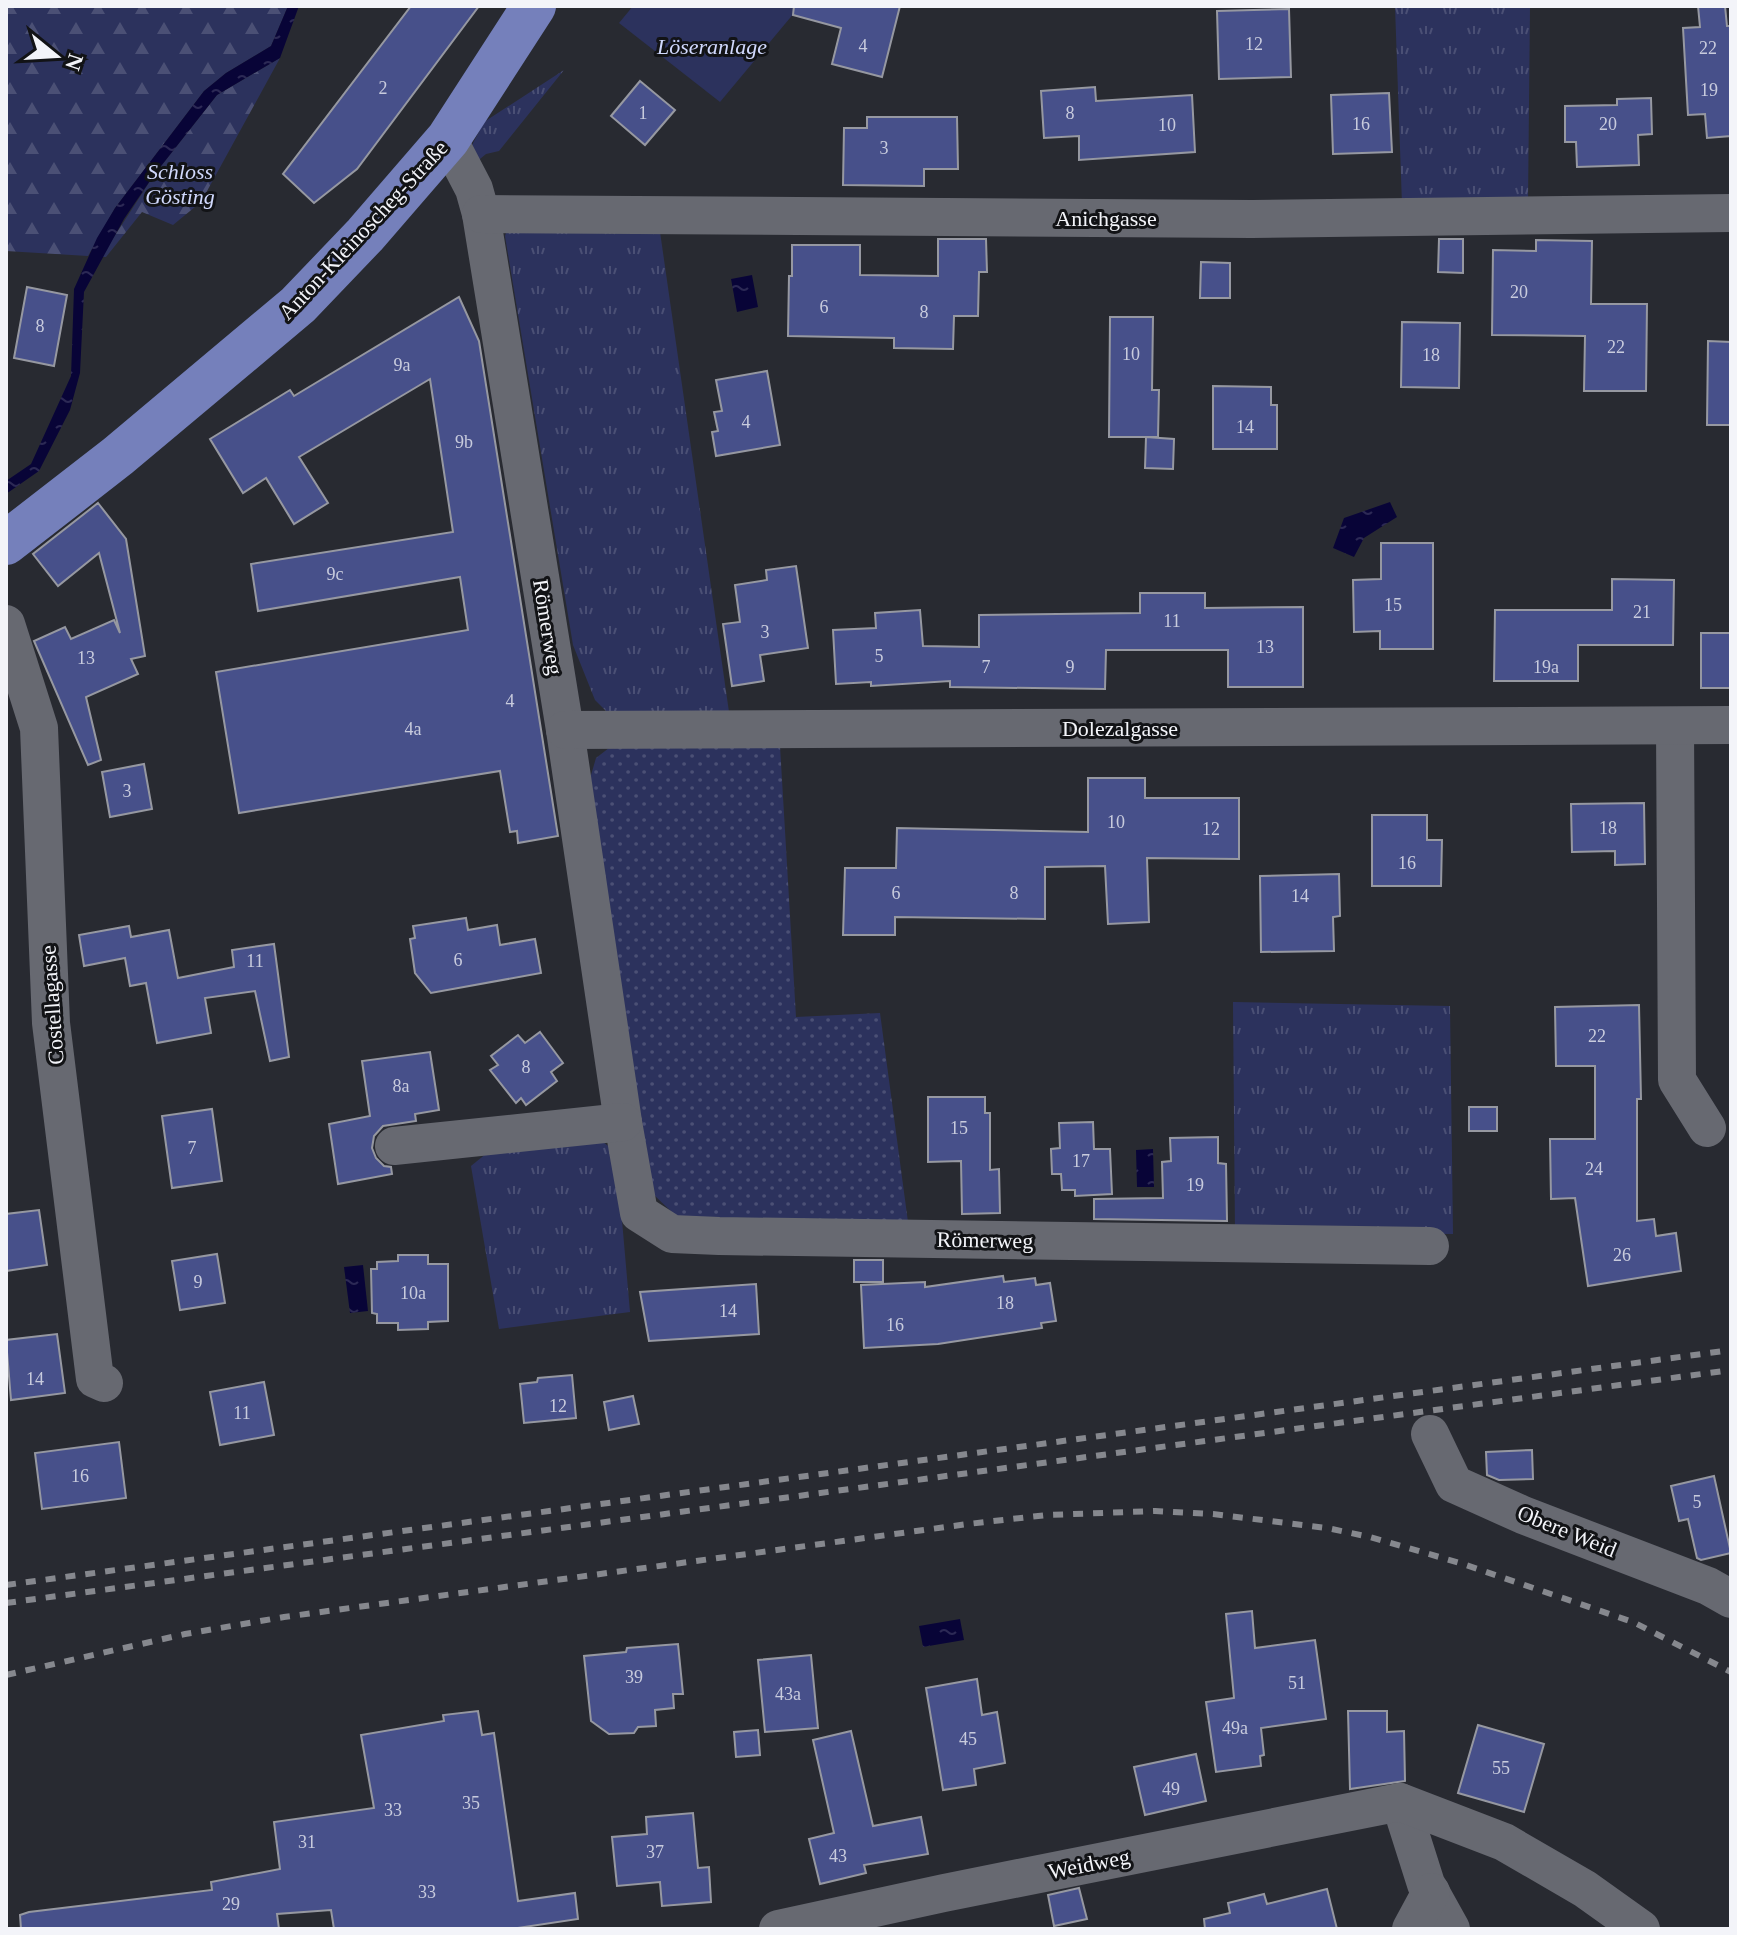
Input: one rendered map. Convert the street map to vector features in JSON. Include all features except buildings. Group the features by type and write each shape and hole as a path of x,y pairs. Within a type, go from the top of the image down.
{"main road":[{"name":"Anton-Kleinoscheg-Straße","path":"6,543 118,456 298,305 365,235 448,139 534,6"}],"street":[{"name":"Römerweg","path":"448,139 474,189 481,214 639,1213 672,1234 1430,1246"},
{"name":"Anichgasse","path":"481,214 1252,219 1731,213"},
{"name":"Costellagasse","path":"6,624 39,728 51,1023 95,1379 104,1383"},
{"name":"Dolezalgasse","path":"565,730 1731,725"},
{"path":"1675,726 1677,1080 1707,1128"},
{"path":"394,1146 623,1122"},
{"name":"Obere Weid","path":"1430,1434 1454,1484 1523,1515 1708,1586 1731,1599"},
{"path":"1400,1802 1426,1884 1451,1929"},
{"path":"1400,1802 1504,1842 1585,1889 1641,1929"},
{"name":"Weidweg","path":"778,1929 1400,1802"},
{"path":"1411,1929 1431,1892"}],"green space":[{"name":"Schloss Gösting","path":"6,6 288,6 271,46 226,73 204,91 115,208 88,256 6,251"},
{"name":"Löseranlage","path":"633,6 800,6 720,102 619,23"},
{"path":"1395,6 1530,6 1528,201 1402,204"},
{"name":"Schloss Gösting","path":"280,58 201,202 173,225 142,212 106,257 101,257 154,175 217,95"},
{"path":"564,70 499,151 486,154 475,163 472,145 484,122"},
{"path":"659,225 729,712 607,712 595,700 573,645 505,236 508,227"},
{"path":"618,741 780,746 796,1017 880,1013 908,1222 677,1217 652,1193 589,782 596,758"},
{"path":"1233,1002 1450,1006 1453,1234 1235,1232"},
{"path":"603,1142 616,1152 630,1312 499,1329 471,1166 498,1144"}],"water":[{"path":"288,6 299,6 280,58 217,95 124,219 84,292 80,373 70,410 39,471 6,494 6,481 31,464 71,376 74,289 97,238 115,208 204,91 226,73 271,46"},
{"path":"752,275 758,307 737,312 731,279"},
{"path":"1390,502 1397,517 1364,538 1354,557 1333,548 1344,518"},
{"path":"1153,1149 1154,1187 1137,1187 1136,1150"},
{"path":"363,1265 368,1311 350,1313 344,1267"},
{"path":"960,1619 964,1640 923,1647 919,1626"}],"railway":[{"path":"6,1585 1731,1350"},
{"path":"6,1603 1731,1370"},
{"path":"6,1675 185,1634 284,1617 968,1524 1047,1515 1155,1511 1213,1514 1327,1528 1370,1537 1460,1563 1633,1622 1731,1672"}]}
